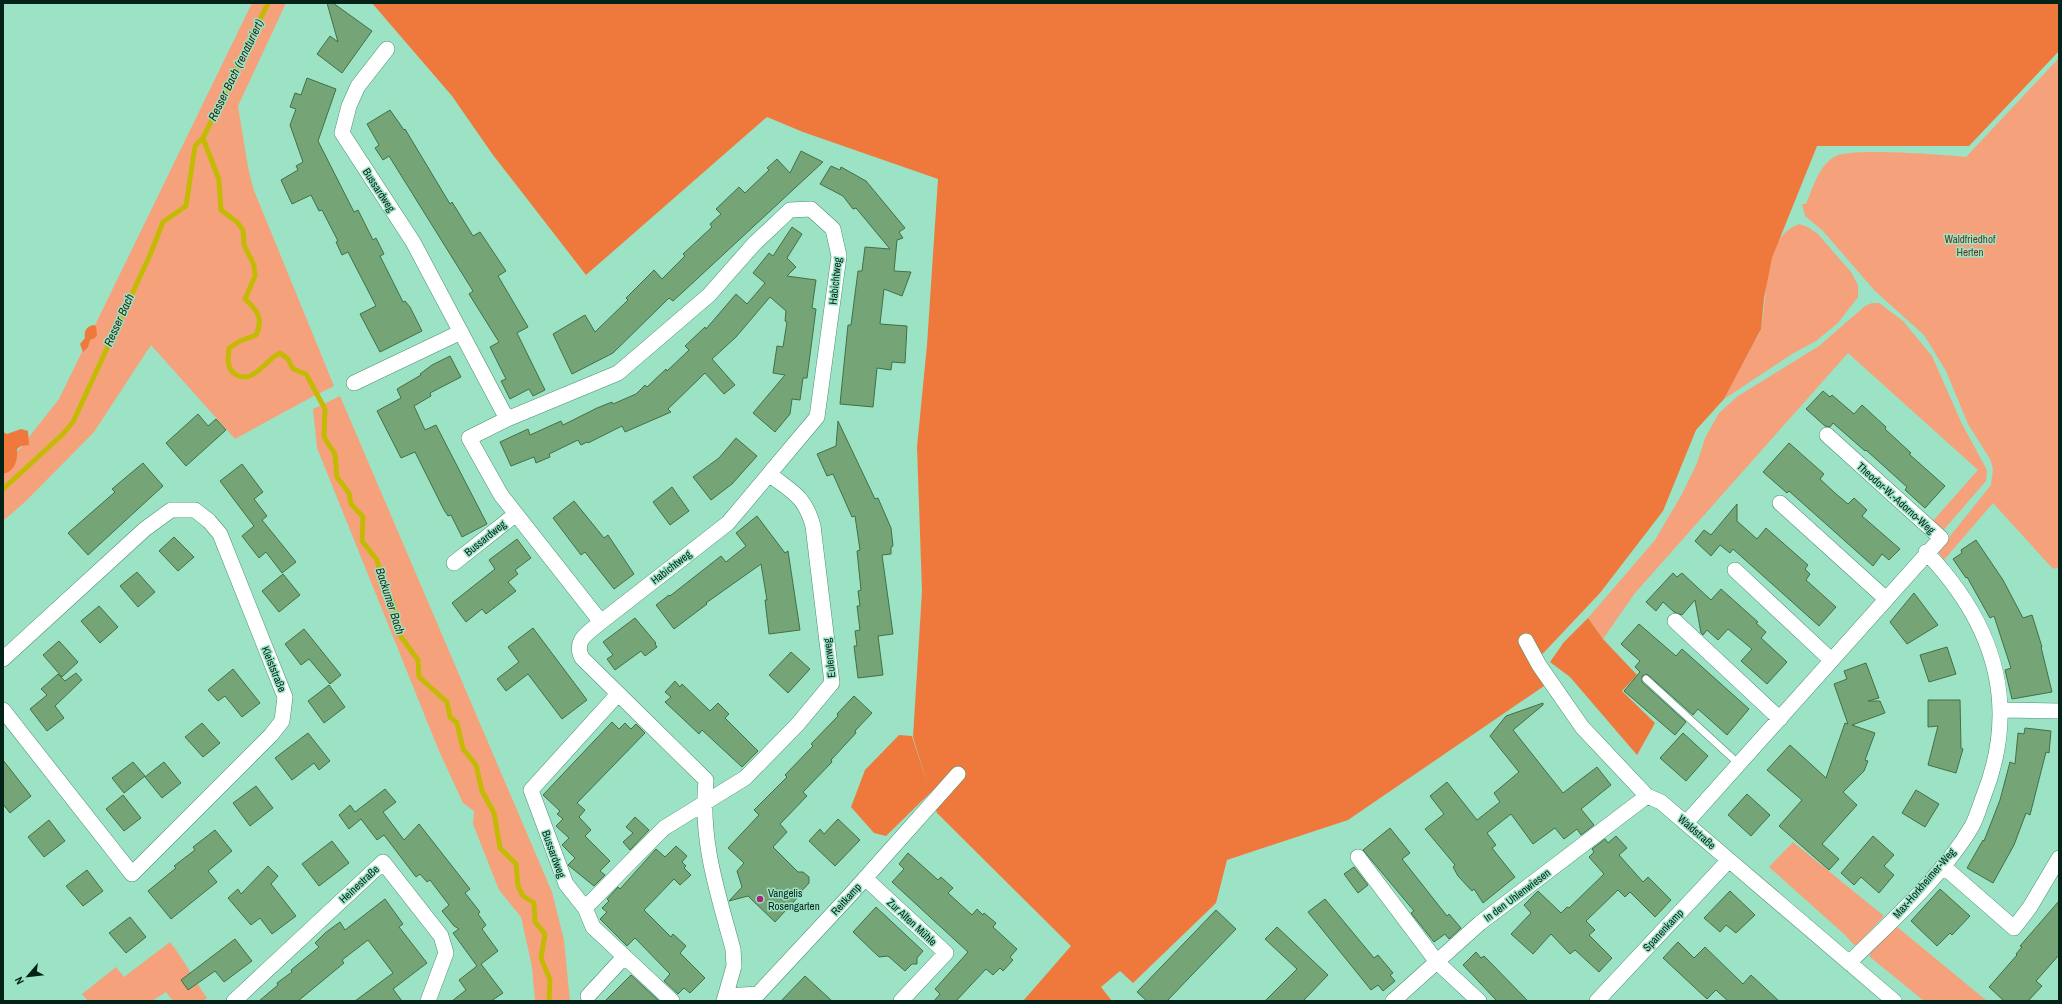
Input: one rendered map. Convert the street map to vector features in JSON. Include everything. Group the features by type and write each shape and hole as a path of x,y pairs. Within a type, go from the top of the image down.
{"street":[{"name":"Bussardweg","path":"387,49 358,86 349,106 342,133 413,242 507,419 469,438 501,495 601,622"},
{"name":"Habichtweg","path":"507,419 618,373 710,295 754,244 790,210 811,210 833,228 840,256 817,417 728,523 601,622"},
{"path":"354,383 461,332"},
{"name":"Theodor-W.-Adorno-Weg","path":"1686,823 1780,719 1926,552 1941,538 1827,435"},
{"name":"Eulenweg","path":"704,804 745,778 797,725 832,683 813,526 809,511 801,498 769,474"},
{"path":"1780,503 1885,598"},
{"name":"Kleiststraße","path":"3,659 145,529 171,510 195,510 209,521 220,534 284,697 282,721 271,735 132,874 3,710"},
{"name":"Bussardweg","path":"454,563 516,514"},
{"name":"Max-Horkheimer-Weg","path":"1850,963 1943,866 1972,826 1991,778 1999,744 2000,710 1998,678 1985,637 1962,596 1940,567 1926,552"},
{"path":"1735,570 1831,660"},
{"path":"1675,621 1780,719"},
{"path":"601,622 582,638 578,644 582,658 706,780 704,804 707,849 733,949 734,966 725,998"},
{"name":"Waldstraße","path":"1526,641 1539,665 1582,727 1648,796 1661,802 1894,1001"},
{"name":"Bussardweg","path":"585,908 566,884 531,790 618,694"},
{"path":"2000,710 2059,710"},
{"name":"Reitkamp","path":"725,998 762,997 958,774"},
{"name":"In den Uhlenwiesen","path":"1393,1001 1480,923 1648,796"},
{"path":"672,1001 593,927 585,908 664,828 704,804"},
{"path":"1358,857 1437,962 1479,1001"},
{"path":"1943,866 2014,928 2030,907 2059,858"},
{"name":"Spanenkamp","path":"1597,1001 1729,860"},
{"name":"Heinestraße","path":"234,1001 383,862 441,936 446,952 428,1001"},
{"name":"Zur Alten Mühle","path":"865,878 946,953 901,1001"},
{"path":"588,996 624,957"}],"lane":[{"path":"1646,679 1739,764"}],"green space":[{"path":"252,3 286,3 238,106 248,167 253,188 334,386 235,439 151,345 94,432 26,501 3,521 3,470 59,399"},
{"name":"Waldfriedhof Herten","path":"2059,58 2059,567 2053,569 1993,503 1943,561 1938,551 1991,485 1993,469 1990,459 1968,424 1946,371 1924,335 1875,291 1823,231 1805,216 1802,204 1806,204 1820,172 1828,161 1843,154 1858,152 1897,152 1966,157"},
{"path":"1799,224 1808,227 1818,234 1851,272 1858,285 1858,297 1838,323 1816,341 1792,354 1724,399 1760,331 1769,269 1778,241 1787,231"},
{"path":"1872,303 1879,303 1903,321 1932,356 1962,424 1987,470 1986,481 1941,533 1931,523 1978,470 1848,353 1635,593 1603,639 1588,618 1655,540 1682,494 1697,463 1705,438 1719,413 1738,396 1819,346 1865,306"},
{"path":"340,396 552,892 564,940 570,1001 535,1001 532,967 521,917 499,890 473,824 474,811 463,803 439,751 317,448 313,409"},
{"path":"1793,842 1884,916 1858,944 1854,945 1845,935 1769,867"},
{"path":"1896,926 1987,1001 1924,1001 1870,957 1870,953"},
{"path":"170,942 207,998 203,1001 173,1001 166,992 152,1001 88,1001 82,994 116,967 124,977"}],"shaded area":[{"path":"372,3 2059,3 2059,51 1969,146 1817,146 1772,258 1764,298 1761,329 1724,399 1696,430 1663,511 1600,593 1533,664 1544,686 1348,820 1227,860 1216,903 1133,983 1120,971 1101,987 1112,1001 1023,1001 1071,946 937,813 930,793 886,836 874,833 851,807 865,770 899,735 912,736 928,786 913,737 922,591 917,447 927,345 938,179 803,132 767,117 586,275 493,155 452,96"},
{"path":"93,325 96,326 97,335 95,338 90,340 88,347 83,352 80,344 85,338 86,330"},
{"path":"21,429 28,431 29,445 21,446 17,449 15,465 10,471 3,474 3,432 7,434"},
{"path":"1588,618 1603,639 1637,675 1622,691 1655,723 1637,755 1570,677 1550,662 1564,642"}],"building":[{"path":"327,3 333,3 372,31 342,73 317,54 330,36 338,42"},
{"path":"307,78 336,89 318,141 354,212 358,210 373,240 376,238 384,254 380,256 403,302 405,301 410,307 422,331 380,352 360,314 376,306 348,252 342,255 336,242 338,241 322,210 319,211 311,195 292,204 281,180 298,170 296,166 303,162 290,125 296,109 290,107 295,93 301,95"},
{"path":"390,110 404,130 405,129 450,204 452,202 473,236 480,232 506,271 498,276 528,327 517,333 545,390 533,396 529,389 510,399 501,381 506,379 490,347 499,342 469,294 473,291 389,156 383,160 375,148 379,145 367,124"},
{"path":"801,151 823,162 673,301 669,298 613,353 572,374 553,334 585,315 595,332 628,300 626,298 654,270 662,279 685,256 683,254 712,227 710,224 721,214 716,209 739,187 745,193 769,170 767,168 777,159 790,173"},
{"path":"831,166 840,170 841,167 866,181 905,228 899,232 903,238 897,240 894,271 911,272 902,296 884,289 880,324 907,326 905,363 892,362 891,370 877,368 873,407 840,404 848,325 851,325 858,271 862,271 865,247 890,249 856,208 853,209 843,196 820,184"},
{"path":"792,227 802,234 787,258 796,267 787,276 816,280 812,308 816,309 807,378 803,378 800,400 792,399 790,414 775,432 753,413 785,375 773,373 777,346 783,347 787,322 785,321 786,311 770,297 736,337 712,359 735,385 724,394 705,373 668,409 671,412 625,432 622,426 588,443 587,442 581,445 578,440 549,454 550,457 536,463 534,457 511,466 500,442 528,429 530,435 561,421 563,425 597,408 612,402 613,404 636,394 645,385 647,387 666,369 667,371 689,350 685,346 705,327 706,329 736,294 747,304 765,283 753,273 769,253 773,256"},
{"path":"450,356 461,377 430,393 431,396 414,406 425,430 436,425 487,524 462,537 451,515 448,516 444,510 415,452 401,458 377,411 401,398 397,389 421,375 420,374 432,365"},
{"path":"1823,391 1830,397 1832,395 1854,414 1862,405 1911,453 1909,454 1945,486 1925,508 1905,490 1907,487 1866,450 1865,451 1833,423 1830,427 1825,426 1806,409"},
{"path":"198,414 208,426 216,419 226,430 186,466 166,443"},
{"path":"838,421 875,499 878,498 891,528 893,546 891,547 891,554 882,555 893,634 878,636 883,675 858,678 854,646 857,646 855,631 860,630 857,606 860,606 858,591 861,590 857,551 860,550 855,516 852,517 833,474 827,476 817,454 836,446"},
{"path":"736,438 757,456 732,484 711,500 693,477 719,458"},
{"path":"1789,443 1824,474 1820,479 1835,493 1848,504 1854,498 1867,510 1862,516 1900,549 1889,560 1882,554 1873,566 1789,491 1787,493 1763,472"},
{"path":"143,463 163,486 88,555 68,533 115,492 112,489"},
{"path":"242,464 263,492 254,499 267,516 262,520 296,562 282,573 266,552 259,558 242,536 254,526 220,481"},
{"path":"672,487 689,511 670,525 653,502"},
{"path":"574,501 604,538 608,535 634,574 614,589 585,552 581,555 553,518"},
{"path":"1737,504 1737,521 1757,539 1766,528 1808,565 1805,569 1810,574 1806,580 1836,607 1819,626 1733,549 1730,553 1720,545 1711,556 1695,541 1704,530 1711,535"},
{"path":"757,516 785,553 788,551 800,630 769,634 765,600 767,600 761,564 706,603 707,604 674,629 656,605 669,595 670,596 721,556 726,562 746,546 736,533"},
{"path":"174,537 194,557 178,571 159,551"},
{"path":"517,539 531,558 515,570 518,574 508,582 516,591 486,614 482,609 466,622 452,603 495,569 489,560"},
{"path":"1976,540 2003,580 2023,618 2032,615 2042,647 2052,692 2012,699 2005,670 2011,668 1994,616 1990,618 1967,577 1966,578 1953,559 1962,553 1961,550"},
{"path":"137,572 155,592 138,607 120,586"},
{"path":"1673,573 1677,577 1682,573 1711,600 1721,589 1758,622 1756,623 1766,632 1761,638 1787,662 1767,684 1741,661 1752,649 1728,629 1718,640 1707,630 1703,635 1701,633 1695,600 1682,615 1674,612 1663,602 1656,611 1646,602"},
{"path":"283,574 300,595 279,612 262,591"},
{"path":"1914,593 1938,625 1907,644 1890,622"},
{"path":"99,606 118,627 100,643 81,621"},
{"path":"635,618 656,643 655,644 657,647 645,656 641,651 615,670 607,659 613,655 603,642"},
{"path":"1639,624 1676,656 1682,649 1749,709 1727,735 1698,709 1693,715 1647,674 1642,676 1642,682 1686,722 1675,735 1624,691 1640,672 1635,667 1640,661 1621,644"},
{"path":"533,628 587,700 562,719 528,674 506,691 497,679 519,662 508,647"},
{"path":"304,629 341,675 330,684 309,659 301,665 285,644"},
{"path":"59,641 78,662 62,677 43,655"},
{"path":"1947,647 1956,674 1929,682 1920,655"},
{"path":"791,652 810,669 788,693 769,675"},
{"path":"1866,663 1879,698 1868,701 1880,701 1885,713 1852,725 1875,733 1865,760 1868,761 1864,771 1843,792 1857,805 1822,844 1839,859 1829,870 1779,826 1802,800 1767,770 1790,745 1826,778 1845,723 1848,724 1834,684 1847,679 1844,671"},
{"path":"233,669 260,703 242,717 225,696 218,701 208,690"},
{"path":"76,673 82,680 55,706 64,718 47,731 30,709 47,695 41,689 58,674 65,681"},
{"path":"675,681 680,687 682,684 710,711 718,703 729,714 725,718 758,751 742,767 702,730 699,734 665,702 671,697 665,692"},
{"path":"329,685 345,707 324,723 308,701"},
{"path":"854,696 872,713 831,760 832,762 803,792 807,796 780,824 787,832 773,847 798,872 803,872 809,877 809,883 775,922 748,896 729,901 742,887 737,871 744,863 728,848 759,815 754,810 787,777 785,775 813,746 811,744 838,716 837,714"},
{"path":"1928,700 1960,700 1961,748 1963,749 1956,773 1928,765 1938,726 1928,727"},
{"path":"1543,703 1543,705 1513,730 1563,793 1597,767 1611,785 1581,809 1594,825 1581,835 1577,829 1564,839 1555,828 1533,844 1511,814 1487,833 1496,845 1492,848 1515,877 1483,903 1474,889 1472,891 1458,876 1453,867 1455,865 1425,829 1444,814 1430,796 1447,782 1477,820 1500,802 1494,793 1519,772 1490,736 1506,716"},
{"path":"612,722 619,729 625,723 631,729 636,724 645,733 577,803 585,810 579,817 591,830 585,836 610,861 600,871 605,875 594,886 568,865 575,858 562,845 569,838 556,826 563,819 557,814 560,811 543,795"},
{"path":"202,723 220,743 203,757 185,737"},
{"path":"2025,728 2051,731 2049,753 2046,752 2030,815 2026,813 2014,845 1993,883 1967,868 1983,840 1984,841 2000,800 2010,762 2015,764 2018,733 2024,734"},
{"path":"308,733 330,761 319,770 314,763 292,780 275,758"},
{"path":"1683,733 1708,756 1686,781 1660,758"},
{"path":"3,760 31,796 10,813 3,804"},
{"path":"133,762 145,776 124,793 112,778"},
{"path":"164,762 181,783 162,798 145,777"},
{"path":"256,786 273,808 250,826 233,803"},
{"path":"385,789 396,802 383,812 404,840 419,824 470,889 465,893 480,912 478,914 486,925 482,929 498,951 481,964 503,993 491,1001 452,1001 466,990 459,980 477,966 453,933 459,929 454,926 442,911 449,905 430,880 427,882 420,874 416,877 384,835 377,840 361,819 349,829 339,815 350,805 355,812"},
{"path":"1916,790 1939,804 1925,827 1902,813"},
{"path":"1747,794 1770,815 1751,836 1728,815"},
{"path":"123,795 141,818 124,831 106,809"},
{"path":"635,817 649,830 630,850 623,842 633,833 626,827"},
{"path":"838,819 860,840 835,866 809,841 820,829 824,834"},
{"path":"49,820 65,841 44,857 28,837"},
{"path":"1390,828 1410,853 1402,859 1447,916 1449,914 1461,928 1449,939 1445,934 1434,942 1411,913 1414,911 1363,850"},
{"path":"215,830 232,851 208,871 217,882 171,919 148,891 176,868 174,866 195,850 193,847"},
{"path":"1616,836 1627,848 1619,855 1643,882 1648,877 1671,900 1655,917 1630,892 1625,897 1618,890 1586,921 1595,930 1589,935 1612,958 1599,972 1575,950 1570,954 1551,934 1533,954 1511,934 1531,913 1524,905 1538,891 1561,913 1567,907 1569,908 1604,874 1589,857 1594,852 1592,849 1605,839 1608,843"},
{"path":"1873,836 1894,855 1884,866 1894,875 1879,893 1861,877 1854,885 1841,873"},
{"path":"332,841 349,863 319,886 302,864"},
{"path":"676,846 687,856 682,862 686,866 684,868 691,875 680,885 674,879 644,910 671,937 673,934 686,946 680,953 705,978 690,993 684,988 678,994 664,981 670,974 635,938 627,946 600,919 607,912 602,908 609,901 607,899 618,887 620,889 656,849 665,857"},
{"path":"908,853 938,880 941,877 953,888 948,893 972,915 977,909 983,915 984,913 996,923 993,927 1017,949 1010,957 1013,960 1003,971 1000,968 993,975 986,969 956,1001 934,1001 940,994 935,989 968,952 892,882 904,869 899,864"},
{"path":"268,866 278,876 271,884 296,916 272,934 260,918 251,925 228,898 238,889 241,894"},
{"path":"1354,867 1368,885 1358,893 1344,874"},
{"path":"87,870 103,891 83,906 66,886"},
{"path":"1940,889 1970,916 1952,935 1950,933 1937,946 1911,921"},
{"path":"1730,891 1755,915 1736,933 1726,925 1720,932 1704,918"},
{"path":"385,899 403,924 399,927 427,963 393,989 402,1001 355,1001 393,973 368,940 342,960 344,963 298,1001 259,1001 278,985 277,983 292,972 291,970 319,947 315,943 325,933 340,922 345,930"},
{"path":"1325,899 1374,958 1378,955 1393,973 1390,975 1395,981 1383,991 1378,985 1371,990 1308,912"},
{"path":"2059,901 2059,955 2036,981 2042,986 2028,1001 2004,1001 1989,987 2017,955 2016,954 2022,947 2020,946"},
{"path":"876,907 923,951 917,958 917,964 912,964 905,971 888,956 879,957 853,932"},
{"path":"1216,910 1236,929 1167,1001 1147,1001 1137,992"},
{"path":"130,917 146,937 126,953 109,933"},
{"path":"1277,927 1328,975 1303,1001 1265,1001 1297,969 1265,939"},
{"path":"235,939 252,961 224,982 215,971 188,990 181,980"},
{"path":"1678,942 1694,958 1705,947 1743,984 1751,975 1779,1001 1728,1001 1716,990 1707,999 1663,958"},
{"path":"1476,952 1481,958 1484,956 1528,1001 1497,1001 1463,965"},
{"path":"631,975 659,1001 605,1001"},
{"path":"805,976 832,1001 781,1001"}],"waterway":[{"name":"Resser Bach","path":"3,489 62,435 73,422 150,255 163,222 186,206 195,146 203,138 268,3"},
{"name":"Backumer Bach","path":"203,138 219,180 221,210 237,222 243,230 244,245 254,265 255,276 245,299 258,315 258,329 256,335 240,341 229,348 228,359 230,369 235,374 242,377 248,377 280,353 288,359 293,369 306,374 325,409 324,437 335,454 337,477 349,493 351,504 363,517 362,541 377,560 385,592 391,597 395,610 399,634 418,660 419,677 447,702 450,717 457,723 463,749 476,765 482,791 494,813 500,848 516,864 518,886 523,896 534,903 535,922 545,934 541,958 550,980 549,1001"}],"place":[{"name":"Vangelis Rosengarten","path":"760,899"}],"water label":[{"name":"Resser Bach (renaturiert)","path":"236,70"}]}
